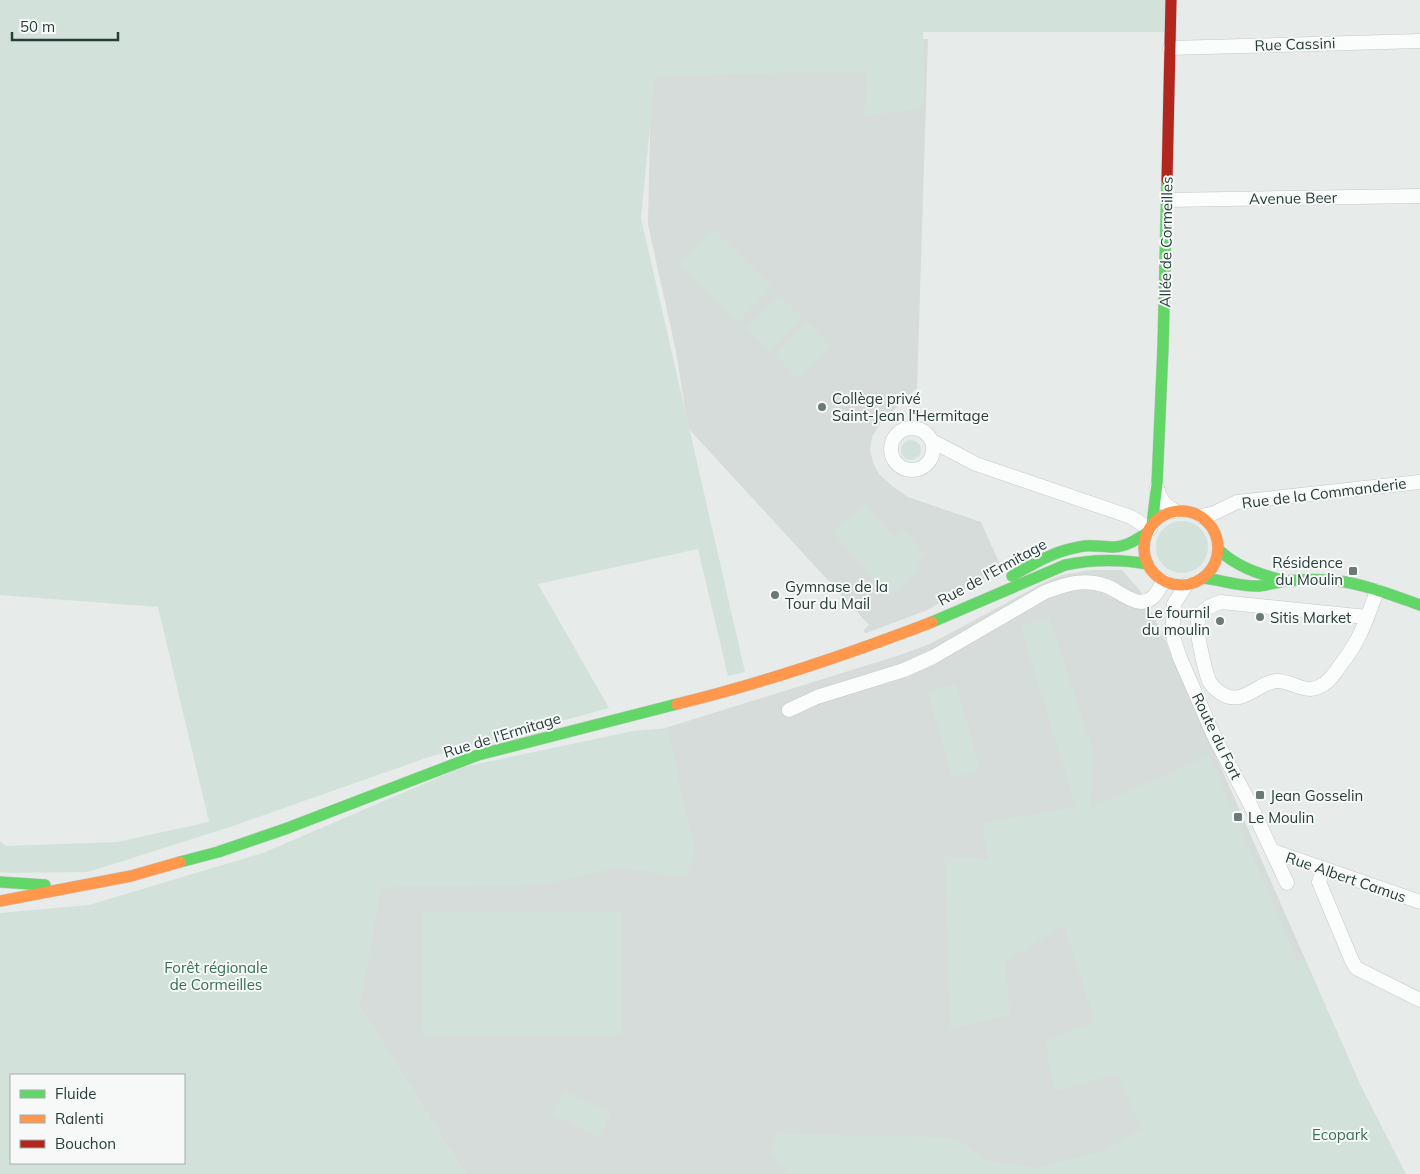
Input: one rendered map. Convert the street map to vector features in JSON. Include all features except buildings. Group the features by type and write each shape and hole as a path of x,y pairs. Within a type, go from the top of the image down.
{"street":[{"name":"Allée de Cormeilles","path":"1150,529 1157,484 1163,347 1171,0"},
{"name":"Rue Cassini","path":"1170,48 1420,41"},
{"name":"Avenue Beer","path":"1167,200 1420,196"},
{"path":"956,453 937,457 920,470 910,471 896,464 891,452 891,446 897,435 902,431 908,428 920,430 927,434 932,441 956,453 976,464 1131,517 1150,529"},
{"path":"930,461 933,451 932,441"},
{"name":"Rue de la Commanderie","path":"1201,516 1212,514 1237,502 1420,482"},
{"name":"Allée de Cormeilles","path":"1157,484 1163,503 1175,511"},
{"path":"1175,511 1184,511 1201,516 1216,534 1218,557 1212,569 1195,583 1186,585 1171,584 1164,581 1152,571 1145,556 1144,548 1150,529 1158,519 1175,511"},
{"name":"Rue de l'Ermitage","path":"938,620 1045,557 1078,546 1118,546 1138,539 1150,529"},
{"path":"1218,550 1249,571 1287,581"},
{"name":"Rue de l'Ermitage","path":"0,901 130,876 218,852 285,829 478,755 743,686 853,652 938,620 1065,565 1106,560 1148,564"},
{"path":"1203,578 1259,586 1287,581 1339,581 1356,584 1419,605"},
{"path":"789,710 818,697 904,670 933,656 1045,592 1061,586 1077,582 1092,583 1107,586 1134,601 1144,602 1153,597 1164,581"},
{"name":"Route du Fort","path":"1186,585 1174,604 1174,640 1180,658 1215,738 1232,767 1287,883"},
{"path":"1367,617 1221,602 1213,604 1206,608 1199,617 1197,626 1209,681 1213,688 1220,693 1229,697 1239,698 1275,681 1306,689 1324,684 1335,672 1358,638 1367,617 1377,591"},
{"name":"Rue Albert Camus","path":"1272,851 1420,902"},
{"path":"1323,868 1319,882 1356,968 1420,1000"},
{"name":"Rue de l'Ermitage","path":"0,882 78,886"}],"shaded area":[{"path":"652,37 928,39 917,388 881,422 872,437 870,449 873,463 879,474 908,497 981,522 1002,569 925,611 866,633 863,631 869,625 688,428 676,351 648,225"},
{"path":"1091,570 1122,570 1142,593 1165,640 1359,1082 1160,1174 465,1174 263,853 900,655 930,644 1049,580 1062,575"}],"green space":[{"path":"0,0 1165,0 1165,32 923,32 924,108 864,116 867,71 655,76 641,218 745,672 728,676 698,549 538,584 609,708 429,757 230,827 88,872 9,873 0,872 0,841 6,846 117,842 209,822 158,607 0,595"},
{"path":"713,229 772,287 738,322 678,264"},
{"path":"779,295 802,318 770,351 746,328"},
{"path":"807,322 830,346 798,379 775,355"},
{"path":"907,440 915,440 921,446 921,454 915,460 907,460 901,454 901,446"},
{"path":"865,504 894,537 903,529 925,554 916,562 921,568 889,596 832,532"},
{"path":"1177,521 1187,521 1201,528 1208,542 1208,552 1201,566 1187,573 1177,573 1167,569 1160,562 1156,552 1156,542 1160,532 1167,525"},
{"name":"Ecopark","path":"1049,617 1093,751 1090,808 1209,756 1298,962 1305,959 1359,1082 1406,1174 787,1174 771,1152 777,1133 957,1138 983,1160 1037,1168 1103,1151 1142,1128 1117,1074 1055,1091 1045,1041 1095,1022 1064,925 1005,962 1010,1014 950,1029 945,857 988,859 983,823 1076,807 1021,627"},
{"path":"956,684 980,770 952,778 928,692"},
{"name":"Forêt régionale de Cormeilles","path":"667,728 695,850 686,878 648,871 616,868 538,885 381,887 360,1007 465,1174 0,1174 0,913 89,905 263,853 463,767 633,731"},
{"path":"422,912 622,912 622,1035 422,1035"},
{"path":"565,1091 611,1113 600,1137 553,1114"}],"traffic: fast":[{"path":"1152,525 1157,484 1163,347 1167,180"},
{"path":"1012,576 1044,558 1070,549 1087,546 1123,546 1148,532"},
{"path":"1219,550 1247,568 1278,579"},
{"path":"932,622 1065,565 1106,560 1148,564"},
{"path":"1203,578 1253,586 1299,580 1339,581 1370,588 1420,605"},
{"path":"180,862 218,852 285,829 478,755 677,704"},
{"path":"0,882 45,885"}],"traffic: slow":[{"path":"1181,511 1202,517 1212,527 1218,548 1212,569 1202,579 1181,585 1160,579 1150,569 1144,548 1150,527 1160,517 1181,511"},
{"path":"677,704 742,687 806,667 932,622"},
{"path":"0,901 131,876 180,862"}],"traffic: jam":[{"path":"1167,180 1171,0"}],"place":[{"name":"Collège privé Saint-Jean l'Hermitage","path":"822,407"},
{"name":"Résidence du Moulin","path":"1353,571"},
{"name":"Gymnase de la Tour du Mail","path":"775,595"},
{"name":"Sitis Market","path":"1260,617"},
{"name":"Le fournil du moulin","path":"1220,621"},
{"name":"Jean Gosselin","path":"1260,795"},
{"name":"Le Moulin","path":"1238,817"}]}
